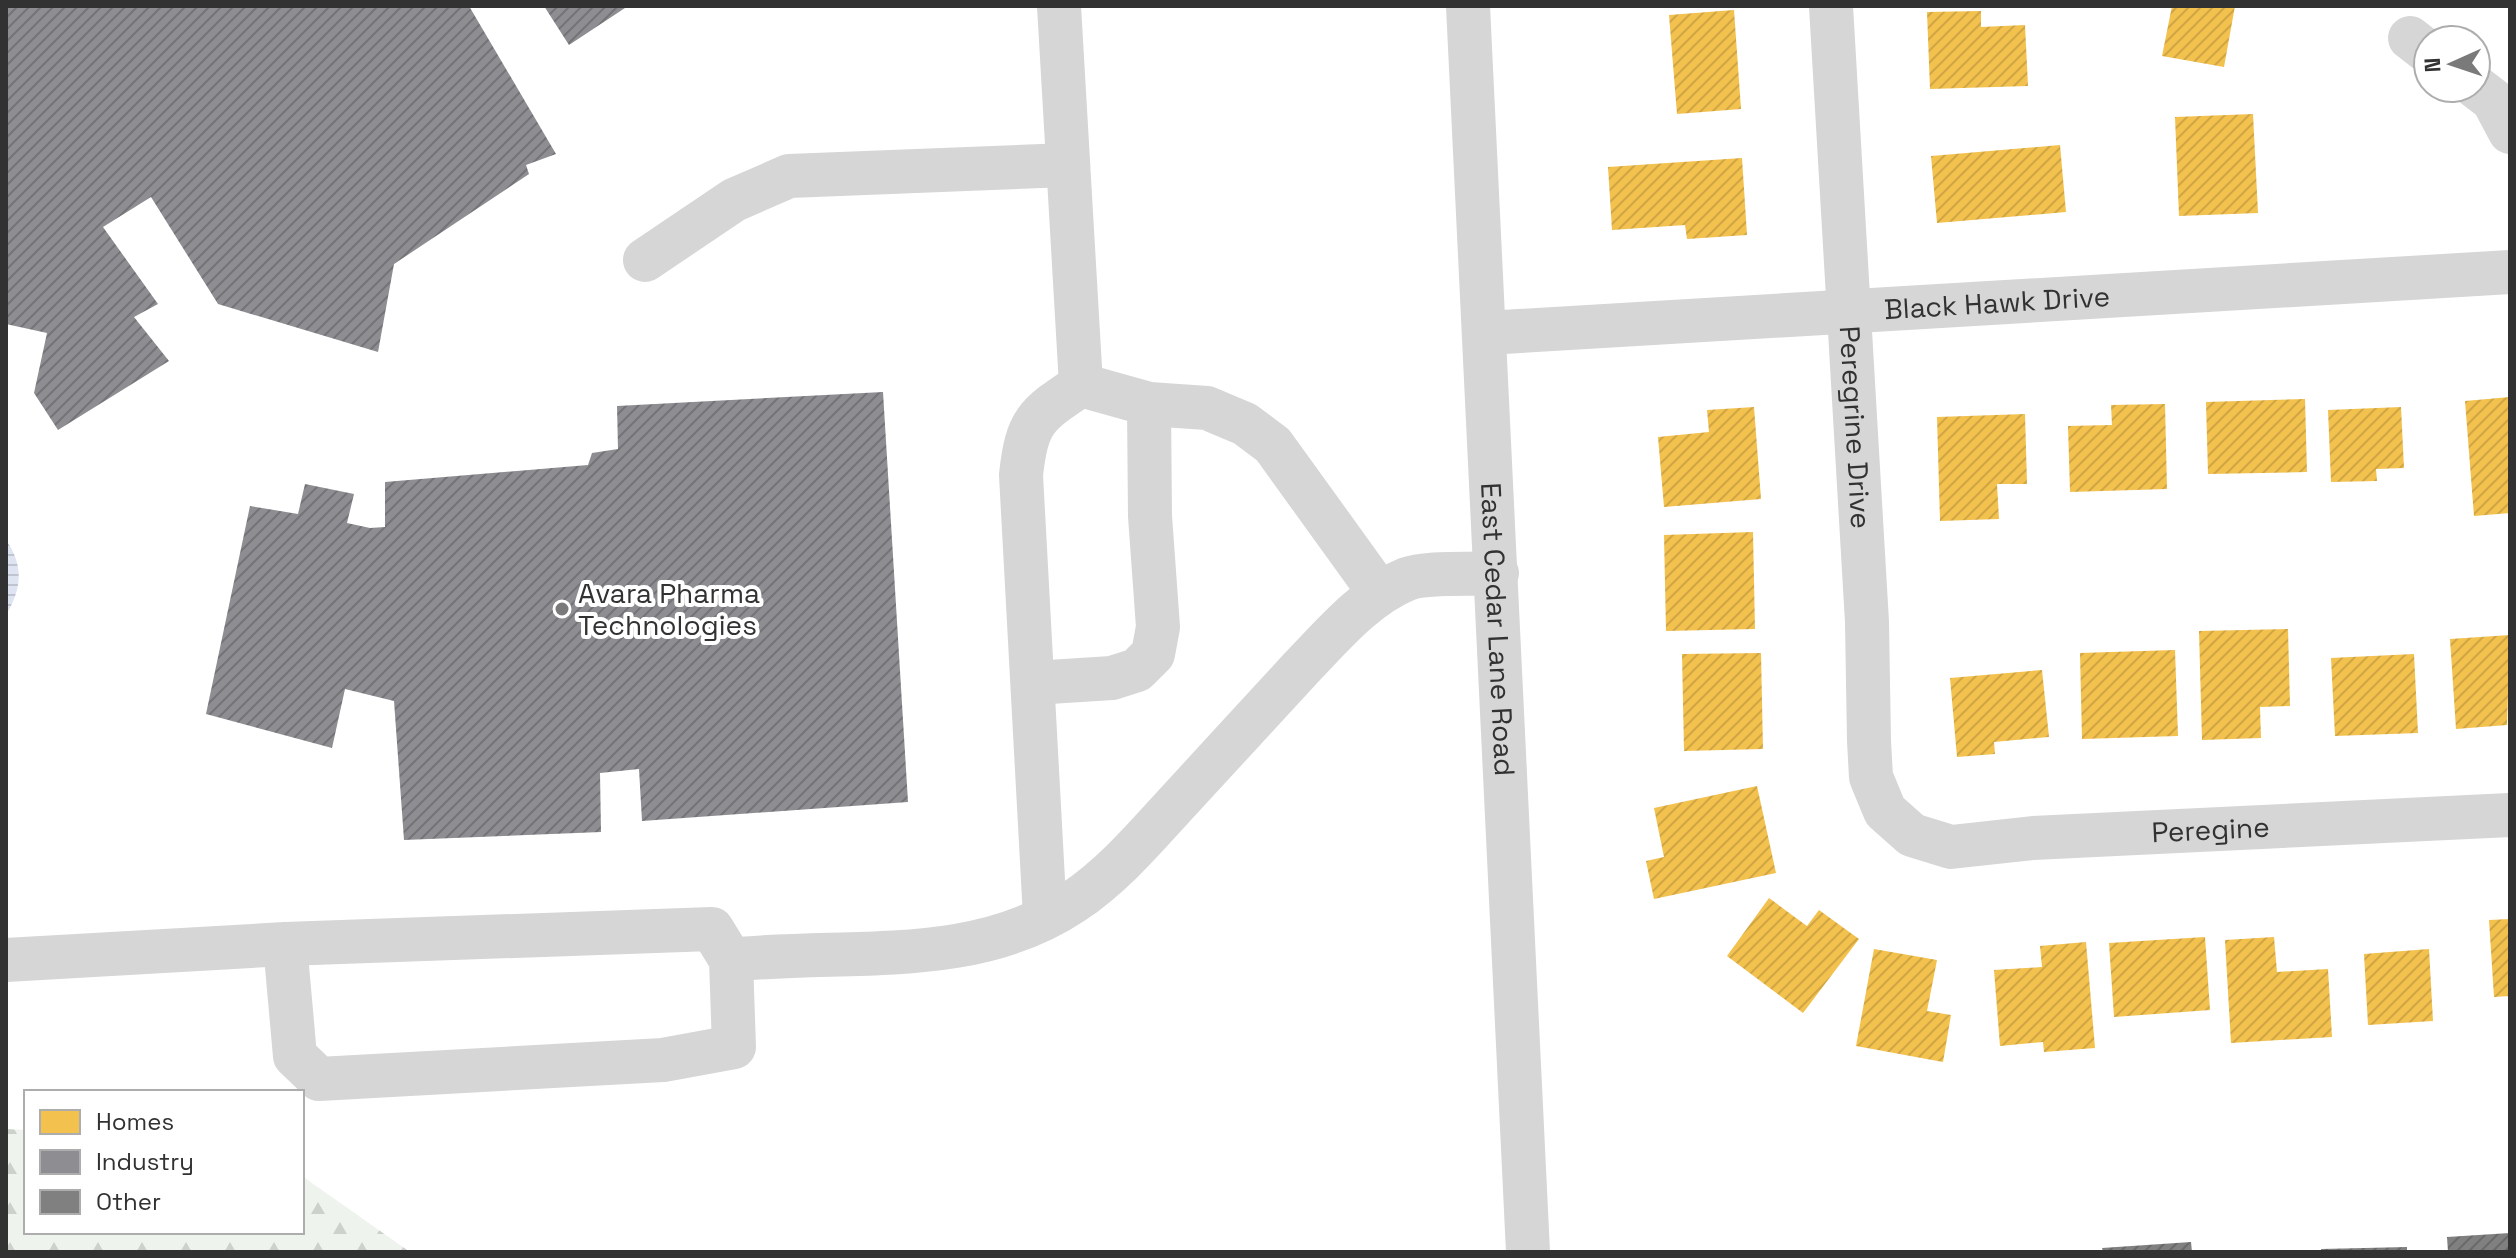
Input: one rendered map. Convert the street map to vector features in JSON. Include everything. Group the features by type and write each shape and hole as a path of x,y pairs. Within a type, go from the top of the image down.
{"street":[{"path":"1059,6 1081,385"},
{"name":"East Cedar Lane Road","path":"1468,6 1528,1252"},
{"name":"Peregrine Drive","path":"1831,6 1867,622 1871,777 1885,811 1912,835"},
{"path":"2492,99 2510,132"},
{"path":"645,260 734,200 789,176 1068,165"},
{"name":"Black Hawk Drive","path":"1486,333 2510,272"},
{"path":"1045,917 1021,475 1025,437 1045,408 1081,385 1149,404 1207,408 1245,424 1273,445 1379,592"},
{"path":"1033,683 1112,678 1137,670 1153,654 1158,627 1150,516 1149,404"},
{"path":"731,960 786,953 873,956 952,946 1007,933 1045,917 1074,902 1138,845 1321,647 1379,592 1410,577 1497,573"},
{"name":"Peregine","path":"1912,835 1932,844 1978,847 2033,838 2510,815"},
{"path":"6,960 285,944 712,929 731,960 734,1047 663,1060 319,1079 295,1056 285,944"}],"green space":[{"path":"6,1129 24,1130 24,1234 304,1234 304,1177 410,1252 6,1252"}],"shaded area":[{"path":"6,540 16,559 19,577 6,615"}],"building: Homes":[{"path":"2172,6 2235,6 2224,67 2162,56"},
{"path":"1734,10 1741,109 1677,114 1669,15"},
{"path":"1981,11 1981,27 2025,25 2028,86 1930,89 1927,12"},
{"path":"2253,114 2258,213 2179,216 2175,117"},
{"path":"2060,145 2066,212 1937,223 1931,156"},
{"path":"1742,158 1747,235 1687,239 1685,225 1612,230 1608,167"},
{"path":"2510,397 2510,513 2474,516 2465,401"},
{"path":"2305,399 2307,472 2208,474 2206,402"},
{"path":"2165,404 2167,489 2070,492 2068,426 2112,425 2111,405"},
{"path":"1754,407 1761,499 1664,507 1658,437 1709,432 1707,410"},
{"path":"2401,407 2404,468 2376,469 2377,481 2331,482 2328,410"},
{"path":"2025,414 2027,484 1997,484 1999,519 1940,521 1937,417"},
{"path":"1753,532 1755,629 1666,631 1664,535"},
{"path":"2288,629 2290,706 2260,707 2261,738 2202,740 2199,631"},
{"path":"2510,635 2507,725 2456,729 2450,639"},
{"path":"2175,650 2178,736 2082,739 2080,653"},
{"path":"1761,653 1763,749 1684,751 1682,654"},
{"path":"2414,654 2418,733 2335,736 2331,658"},
{"path":"2042,670 2049,737 1994,742 1995,754 1957,757 1950,678"},
{"path":"1757,786 1776,873 1654,899 1646,861 1664,857 1654,808"},
{"path":"1769,898 1807,926 1819,910 1859,939 1803,1013 1727,956"},
{"path":"2510,919 2510,996 2494,997 2489,920"},
{"path":"2205,937 2210,1010 2114,1017 2109,943"},
{"path":"2274,937 2277,972 2328,969 2332,1037 2231,1043 2225,940"},
{"path":"2086,942 2095,1048 2044,1052 2043,1042 2000,1046 1994,970 2042,967 2040,946"},
{"path":"1874,949 1937,960 1927,1011 1951,1015 1943,1062 1856,1046"},
{"path":"2429,949 2433,1021 2368,1025 2364,954"}],"building: Industry":[{"path":"6,6 469,6 556,154 526,165 529,174 394,264 378,352 218,304 151,197 103,227 158,304 134,317 169,361 58,430 34,393 47,333 6,324"},
{"path":"544,6 628,6 569,45"},
{"name":"Avara Pharma Technologies","path":"883,392 908,802 642,821 639,769 600,773 601,832 404,840 394,701 345,689 332,748 206,714 250,506 298,514 305,484 354,494 347,523 370,528 385,527 385,482 588,465 592,453 618,449 617,406"}],"building: Other":[{"path":"2510,1233 2510,1252 2448,1252 2447,1237"},
{"path":"2191,1242 2192,1252 2103,1252 2102,1248"},
{"path":"2407,1247 2407,1252 2321,1252 2321,1249"}],"place":[{"name":"Avara Pharma Technologies","path":"562,609"}]}
